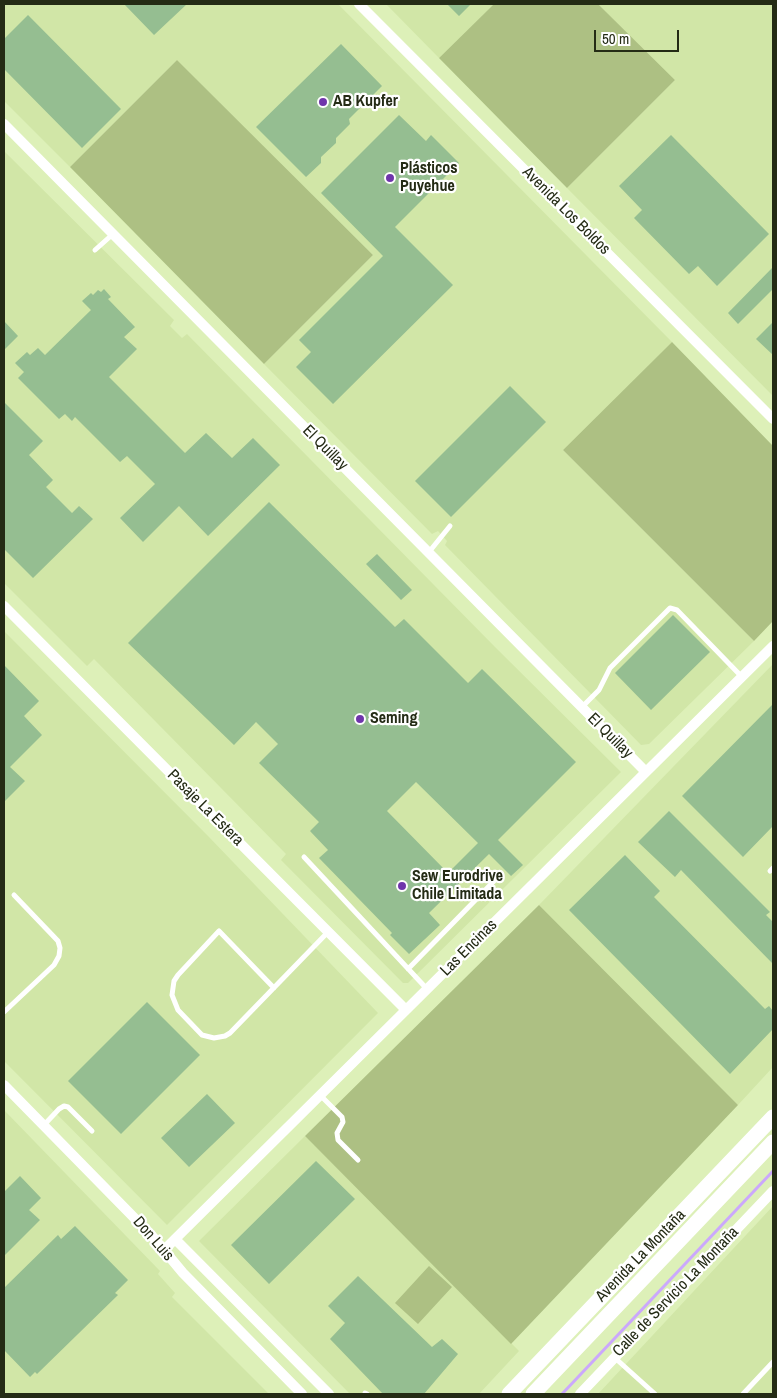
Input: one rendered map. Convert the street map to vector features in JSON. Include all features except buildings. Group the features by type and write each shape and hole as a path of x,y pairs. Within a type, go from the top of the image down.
{"main road":[{"name":"Avenida La Montaña","path":"509,1394 773,1117"},
{"name":"Avenida La Montaña","path":"533,1394 773,1142"}],"street":[{"name":"Avenida Los Boldos","path":"359,4 773,419"},
{"name":"El Quillay","path":"4,124 646,772"},
{"name":"Pasaje La Estera","path":"4,606 406,1010"},
{"name":"Las Encinas","path":"164,1250 773,646"},
{"name":"Don Luis","path":"4,1085 153,1236 183,1273 302,1394"},
{"name":"Calle de Servicio La Montaña","path":"580,1394 773,1191"},
{"path":"175,1239 329,1394"}],"lane":[{"path":"95,250 113,234"},
{"path":"428,552 450,526"},
{"path":"582,707 599,690 610,668 670,608 678,610 742,677"},
{"path":"304,857 427,989"},
{"path":"408,968 497,878"},
{"path":"4,1012 54,965 59,956 60,948 58,941 14,895"},
{"path":"274,988 219,931 178,975 174,981 172,995 178,1010 202,1034 208,1037 220,1037 230,1033 274,988 328,932"},
{"path":"320,1095 342,1116 343,1122 337,1133 338,1140 358,1160"},
{"path":"44,1125 64,1106 68,1107 92,1131"},
{"path":"614,1358 654,1394"},
{"path":"743,1394 773,1362"}],"shaded area":[{"path":"4,4 338,4 672,342 563,450 754,641 649,744 641,745 445,545 447,541 438,531 432,534 264,364 373,255 177,60 70,167 4,101"},
{"path":"386,4 494,4 439,58"},
{"path":"494,4 598,4 675,80 567,188 439,58"},
{"path":"598,4 773,4 773,396 567,188 675,80"},
{"path":"177,60 373,255 264,364 70,167"},
{"path":"4,151 174,320 170,326 182,338 187,334 495,647 621,772 408,983 403,983 281,860 286,854 94,659 87,666 4,583"},
{"path":"672,342 773,446 773,621 754,641 563,450"},
{"path":"4,631 209,837 378,1013 167,1225 4,1061"},
{"path":"773,664 773,1067 738,1105 539,905"},
{"path":"539,905 738,1105 511,1344 305,1136"},
{"path":"4,1110 160,1271 158,1274 175,1293 172,1297 269,1394 4,1394"},
{"path":"305,1136 519,1351 479,1394 350,1394 199,1241"},
{"path":"773,1206 773,1394 598,1394"},
{"path":"429,1266 452,1287 418,1324 395,1303"}],"waterway":[{"path":"562,1394 773,1171"}],"place":[{"name":"AB Kupfer","path":"323,102"},
{"name":"Plásticos Puyehue","path":"390,178"},
{"name":"Seming","path":"360,719"},
{"name":"Sew Eurodrive Chile Limitada","path":"402,886"}]}
